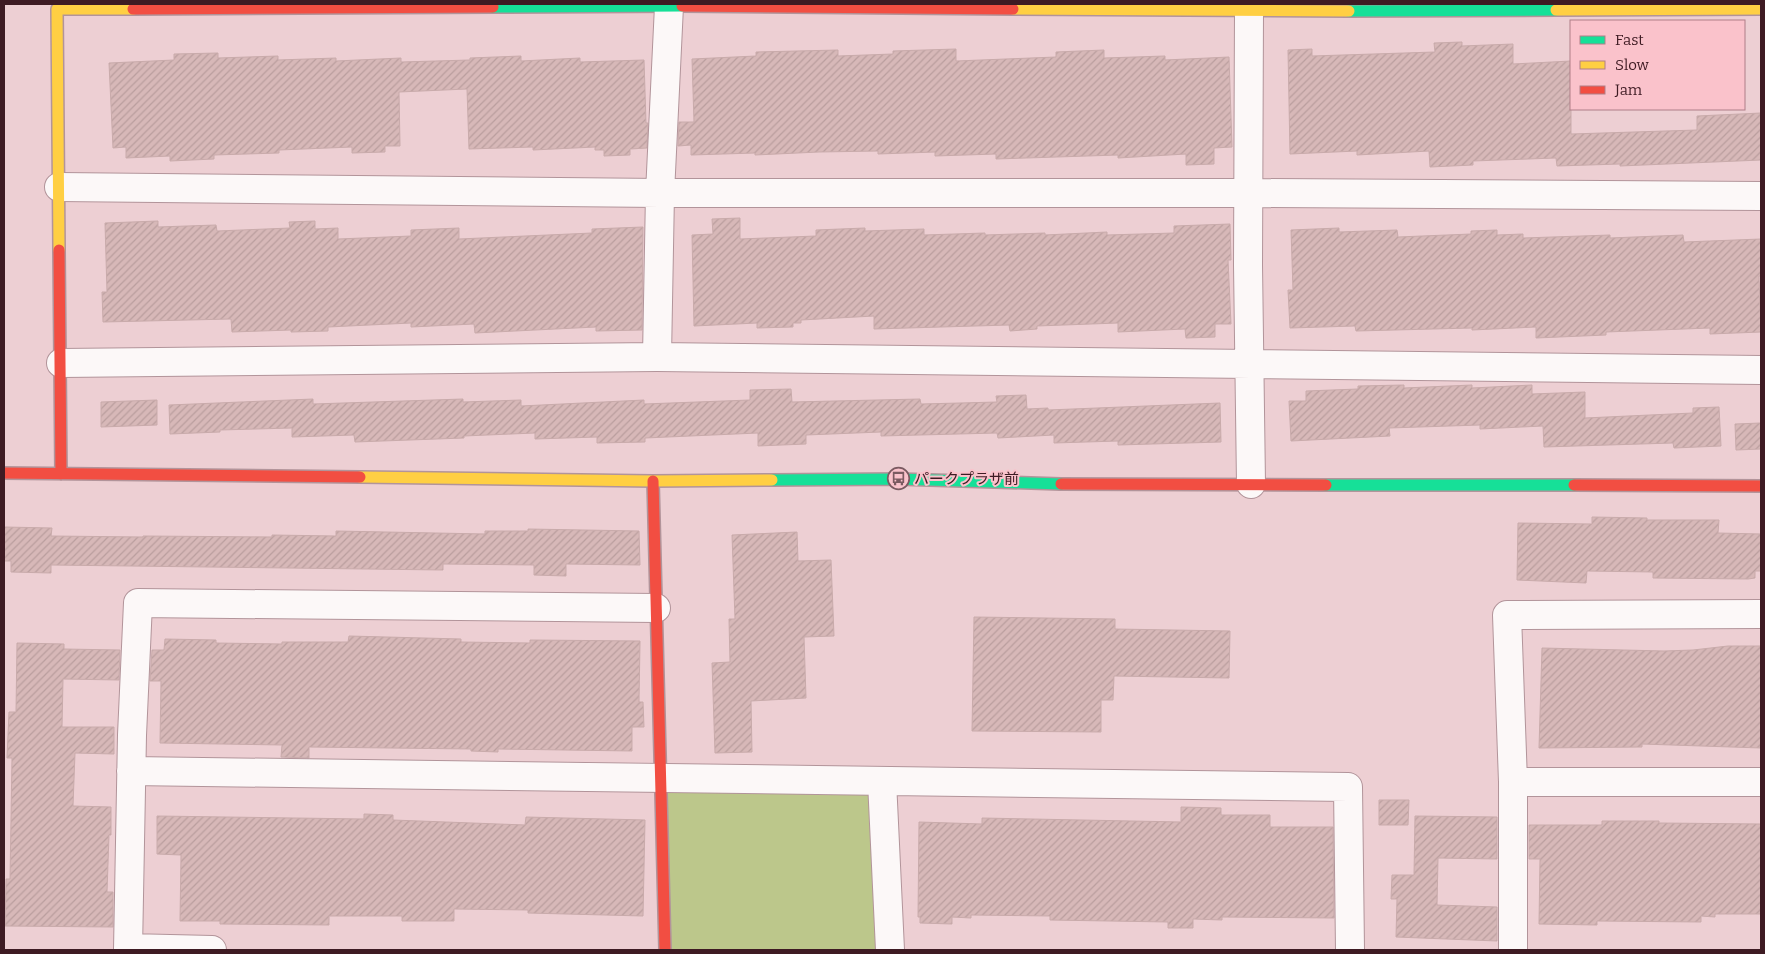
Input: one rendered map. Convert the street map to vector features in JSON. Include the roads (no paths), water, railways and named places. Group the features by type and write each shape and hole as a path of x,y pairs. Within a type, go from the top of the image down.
{"street":[{"path":"61,474 57,9 292,6 668,6 1102,7 1249,11 1761,9"},
{"path":"657,357 660,193 668,6"},
{"path":"1249,11 1251,484"},
{"path":"59,187 660,193 1249,192 1761,196"},
{"path":"61,363 657,357 1761,370"},
{"path":"4,473 653,481 898,479 1036,484 1761,486"},
{"path":"653,481 665,950"},
{"path":"212,950 128,949 131,771 138,603 656,608"},
{"path":"1513,950 1513,782 1507,615 1761,614"},
{"path":"131,771 1348,786 1350,950"},
{"path":"882,781 890,950"},
{"path":"1513,782 1761,782"}],"place":[{"name":"パークプラザ前","path":"898,479"}]}
